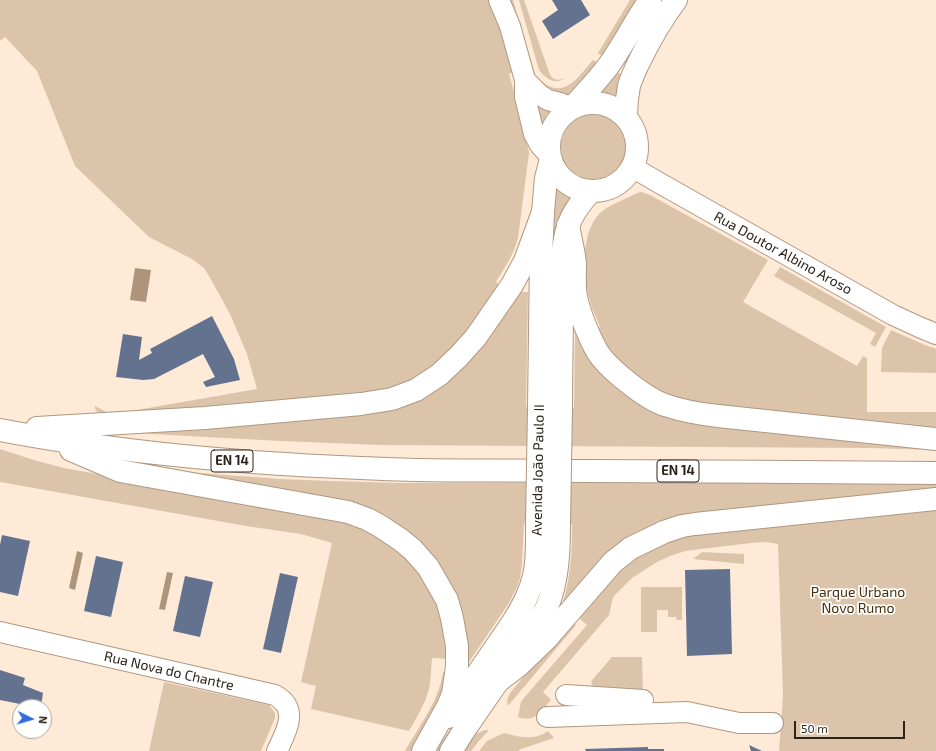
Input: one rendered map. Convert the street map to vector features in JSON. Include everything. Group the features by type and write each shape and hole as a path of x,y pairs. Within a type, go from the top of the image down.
{"main road":[{"path":"573,108 610,64 650,0"},
{"path":"626,117 629,85 646,46 676,0"},
{"path":"592,102 604,104 616,109 626,117 633,128 637,141 637,154 632,167 624,179 612,187 591,191 577,188 566,181 557,171 549,148 550,140 559,119 573,108 592,102"},
{"name":"Avenida João Paulo II","path":"424,751 521,609 534,576 537,523 543,212 546,178 551,157"},
{"name":"Avenida João Paulo II","path":"451,751 536,626 546,608 552,592 557,567 559,523 563,261 565,235 575,211 591,191"},
{"path":"40,434 354,405 392,399 416,390 439,375 476,337 512,285 525,261 543,212"},
{"path":"568,225 575,262 576,297 598,352 612,369 645,395 664,405 691,412 936,439"},
{"name":"EN 14","path":"0,422 40,434 165,454 330,467 419,470 936,473"},
{"name":"EN 14","path":"0,430 262,455 427,462 936,464"},
{"path":"40,434 120,471 348,512 367,519 402,540 428,567 447,600 452,618 456,646 457,667 453,694 424,751"},
{"path":"497,682 518,666 547,638 613,562 630,548 664,532 682,526 695,524 936,499"}],"street":[{"path":"499,0 510,26 525,80 525,97 534,134 540,145 551,157"},
{"path":"525,80 540,95 548,100 573,108"},
{"name":"Rua Doutor Albino Aroso","path":"632,167 893,315 919,328 936,334"},
{"name":"Rua Nova do Chantre","path":"0,632 275,695 283,702 289,715 288,728 277,751"},
{"path":"566,695 643,700"},
{"path":"548,717 688,712 739,723 774,723"}],"green space":[{"path":"0,0 490,0 501,24 514,72 509,74 526,135 529,153 518,238 512,255 496,282 502,286 479,321 433,370 384,393 107,417 96,411 95,406 107,412 131,411 257,389 247,354 230,314 204,268 192,259 149,237 75,166 37,71 5,37 0,41"},
{"path":"508,0 513,0 535,74 532,75"},
{"path":"519,0 524,0 550,75 558,80 566,77 562,80 555,81 548,79 539,70"},
{"path":"630,0 639,0 605,58 598,53"},
{"path":"593,60 600,64 578,88 564,97 534,81 540,80 549,86 556,88 563,87 576,79"},
{"path":"617,72 624,76 617,95 601,92"},
{"path":"532,95 551,109 542,125"},
{"path":"594,114 607,116 617,124 625,134 627,147 625,160 617,170 607,178 594,180 581,178 571,170 563,160 561,147 563,134 571,124 581,116"},
{"path":"556,189 573,198 555,258 549,258"},
{"path":"641,192 650,195 768,260 743,302 857,366 863,356 867,358 867,412 936,412 936,432 767,414 664,397 618,364 595,329 600,327 592,308 588,291 585,268 586,244 593,223 599,214 612,205"},
{"path":"780,267 886,327 875,347 870,344 876,333 774,276"},
{"path":"515,292 528,292 526,407 574,408 575,331 581,331 634,395 936,446 936,450 870,448 380,445 129,432 391,406"},
{"path":"891,330 936,349 936,373 881,372 882,348"},
{"path":"0,449 64,468 344,518 352,521 409,556 440,602 450,659 432,658 429,689 409,731 311,709 316,686 301,682 332,543 301,534 246,526 0,482"},
{"path":"144,464 200,473 330,481 400,483 936,483 936,492 691,518 562,606 570,565 572,524 550,523 541,597 441,751 436,751 522,623 545,523 524,523 522,563 517,587 509,603 469,662 464,658 415,542"},
{"name":"Parque Urbano Novo Rumo","path":"936,506 936,751 779,751 783,695 778,544 766,542 685,551 657,562 632,578 613,597 609,615 543,692 551,700 538,715 529,718 518,717 523,699 587,625 576,615 618,567 668,537"},
{"path":"702,552 744,554 744,564 693,559"},
{"path":"641,587 682,587 682,620 677,620 676,617 668,617 668,610 657,610 657,632 641,632"},
{"path":"571,620 576,625 508,706 507,700 510,693"},
{"path":"612,657 642,657 643,694 595,688 593,686 591,683 592,680"},
{"path":"443,672 450,672 448,682 413,751 405,751 433,703 441,683"},
{"path":"164,682 269,705 275,713 275,718 261,751 149,751"},
{"path":"489,730 471,751 461,751 475,734"},
{"path":"548,731 554,738 518,751 479,751 487,741 504,733 521,737 532,737"}],"shaded area":[{"path":"135,268 151,270 146,302 130,300"},
{"path":"77,551 83,553 75,590 69,588"},
{"path":"167,572 173,573 165,610 159,609"}],"building":[{"path":"552,0 581,0 590,15 553,39 542,21 558,10"},
{"path":"212,316 234,359 240,380 206,387 203,382 215,377 203,354 154,379 143,380 116,377 123,334 142,337 139,360 152,353 150,349"},
{"path":"2,535 30,541 18,596 0,592 0,545"},
{"path":"96,556 123,562 111,617 84,611"},
{"path":"730,569 732,654 687,656 685,570"},
{"path":"280,573 298,577 281,653 263,649"},
{"path":"185,576 213,582 200,637 173,631"},
{"path":"0,670 25,678 23,685 43,693 42,699 12,699 12,702 0,700"},
{"path":"749,745 762,751 751,751"},
{"path":"648,747 648,749 664,749 664,751 586,751 585,749"}]}
